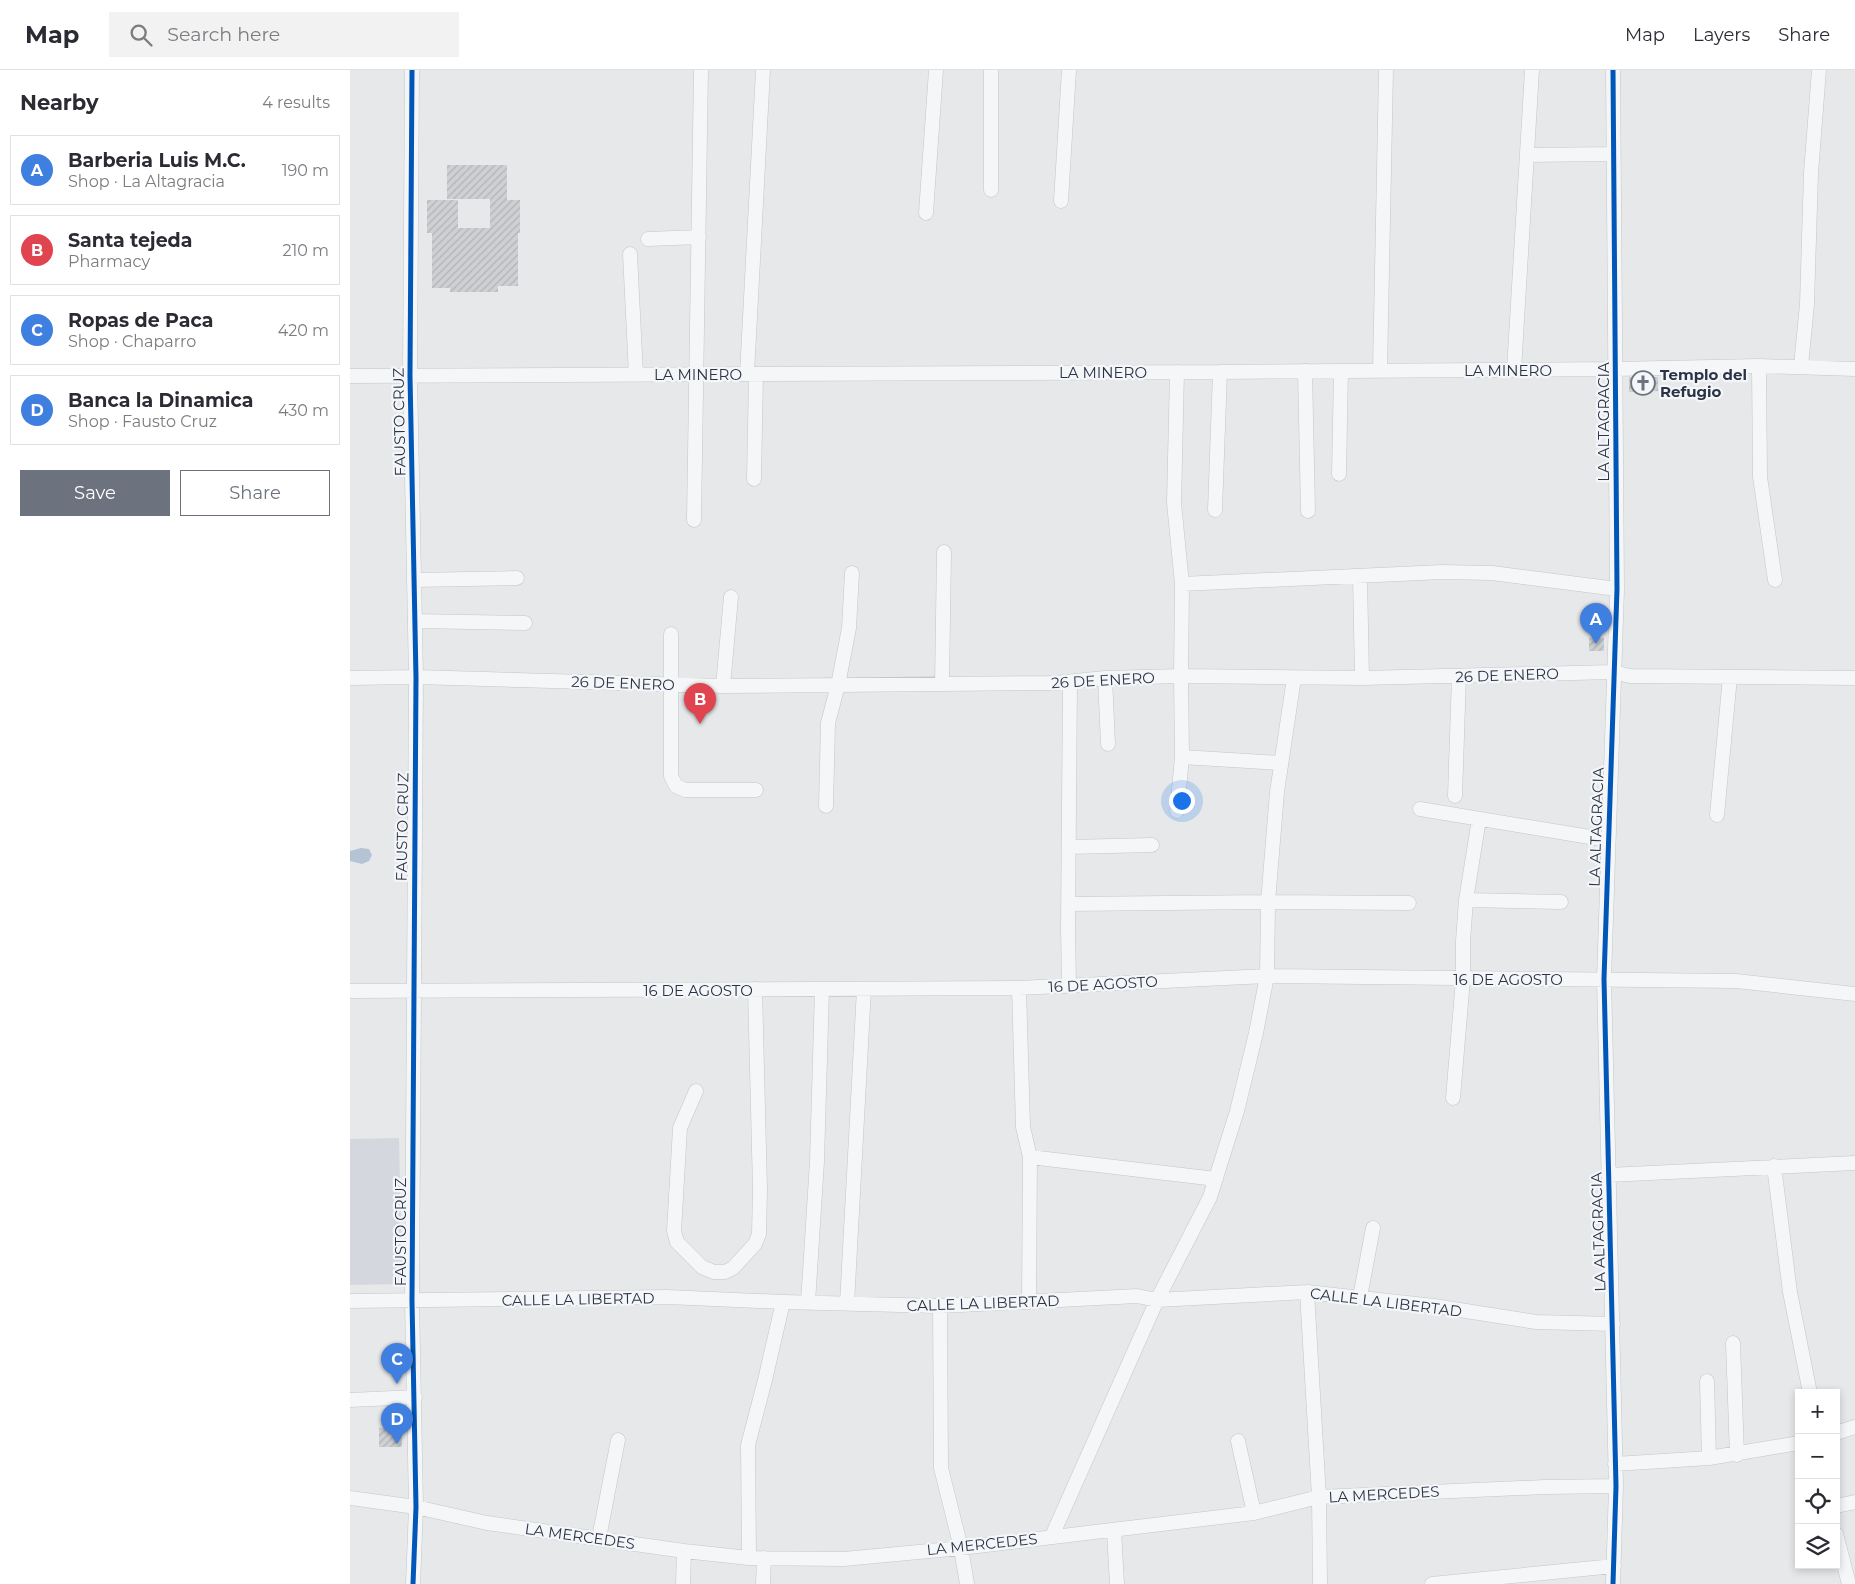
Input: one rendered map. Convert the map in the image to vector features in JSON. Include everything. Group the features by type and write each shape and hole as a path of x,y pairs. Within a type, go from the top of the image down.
{"street":[{"name":"FAUSTO CRUZ","path":"412,70 410,376 416,677 412,1301 416,1507 413,1584"},
{"path":"694,520 701,70"},
{"path":"754,479 751,374 763,70"},
{"path":"926,212 936,70"},
{"path":"991,70 991,190"},
{"path":"1060,201 1069,70"},
{"path":"1380,370 1386,70"},
{"path":"1514,370 1532,70"},
{"name":"LA ALTAGRACIA","path":"1613,70 1617,589 1604,979 1616,1464 1613,1584"},
{"path":"1801,366 1807,304 1812,173 1819,70"},
{"path":"1527,155 1613,154"},
{"path":"648,239 699,237"},
{"path":"630,254 636,375"},
{"name":"LA MINERO","path":"350,376 1514,370 1759,366 1855,369"},
{"path":"1759,366 1760,477 1775,580"},
{"path":"1305,371 1308,511"},
{"path":"1339,474 1341,371"},
{"path":"1177,372 1174,503 1182,584 1182,757 1177,811"},
{"path":"1215,510 1220,372"},
{"path":"942,684 944,552"},
{"path":"1182,584 1442,572 1492,573 1617,589"},
{"path":"826,806 828,724 849,628 852,573"},
{"path":"1360,576 1362,678"},
{"path":"414,580 516,578"},
{"path":"723,686 730,597"},
{"path":"415,621 525,623"},
{"path":"671,634 671,776 676,786 685,790 756,790"},
{"name":"26 DE ENERO","path":"350,678 416,677 723,686 1070,682 1105,678 1181,676 1362,678 1613,672 1630,676 1855,678"},
{"path":"1455,796 1458,676"},
{"path":"1717,815 1730,677"},
{"path":"1105,678 1108,744"},
{"path":"1052,1536 1157,1300 1210,1197 1237,1111 1256,1033 1267,976 1268,902 1280,763 1294,678"},
{"path":"1069,986 1070,682"},
{"path":"1182,757 1280,763"},
{"path":"1420,809 1608,840"},
{"path":"1453,1098 1464,979 1466,900 1479,819"},
{"path":"1069,847 1152,845"},
{"path":"1466,900 1561,902"},
{"path":"1068,904 1408,903"},
{"name":"16 DE AGOSTO","path":"350,991 1019,988 1267,976 1736,981 1855,994"},
{"path":"1019,988 1023,1127 1030,1157 1029,1302"},
{"path":"696,1091 680,1128 674,1231 677,1242 702,1267 714,1272 725,1272 733,1268 755,1244 759,1234 760,1180 755,989"},
{"path":"808,1303 817,1161 822,989"},
{"path":"847,1304 864,989"},
{"path":"1030,1157 1216,1178"},
{"path":"1608,1174 1855,1163"},
{"path":"1774,1166 1790,1292 1809,1389"},
{"path":"1360,1297 1373,1228"},
{"path":"1307,1292 1319,1497 1320,1584"},
{"name":"CALLE LA LIBERTAD","path":"350,1301 667,1297 940,1306 1137,1296 1157,1300 1307,1292 1434,1306 1536,1322 1613,1324"},
{"path":"749,1558 748,1445 783,1302"},
{"path":"940,1306 941,1468 961,1548 967,1584"},
{"path":"1733,1343 1736,1455"},
{"path":"1707,1382 1709,1458"},
{"path":"350,1400 414,1397"},
{"path":"1840,1432 1855,1427"},
{"path":"599,1538 618,1440"},
{"path":"1238,1441 1254,1513"},
{"path":"1616,1464 1736,1455 1795,1444"},
{"name":"LA MERCEDES","path":"350,1498 416,1507 487,1523 684,1551 749,1558 844,1559 961,1548 1254,1513 1319,1497 1545,1487 1616,1486"},
{"path":"1840,1505 1855,1502"},
{"path":"1114,1530 1117,1584"},
{"path":"683,1584 684,1551"},
{"path":"1840,1551 1848,1584"},
{"path":"763,1584 764,1558"},
{"path":"1432,1584 1614,1566"}],"shaded area":[{"path":"399,1138 402,1284 350,1285 350,1139"}],"water":[{"path":"361,848 369,849 372,855 369,861 362,864 350,861 350,851"}],"building":[{"path":"447,165 507,165 507,200 520,200 518,286 498,286 498,292 450,292 450,288 432,288 432,233 427,233 427,200 458,200 458,228 490,228 490,199 447,199"},
{"name":"Templo del Refugio","path":"1629,377 1658,377 1658,391 1629,392"},
{"path":"1589,638 1604,638 1604,651 1589,651"},
{"path":"379,1428 401,1428 402,1447 379,1447"}],"cycle path":[{"path":"412,70 410,376 416,677 412,1301 416,1507 413,1584"},
{"path":"1613,70 1617,589 1604,979 1616,1486 1613,1584"}],"place":[{"name":"Templo del Refugio","path":"1643,383"},
{"name":"Barberia Luis M.C.","path":"1596,644"},
{"name":"Santa tejeda","path":"700,724"},
{"name":"Ropas de Paca","path":"397,1384"},
{"name":"Banca la Dinamica","path":"397,1444"}]}
